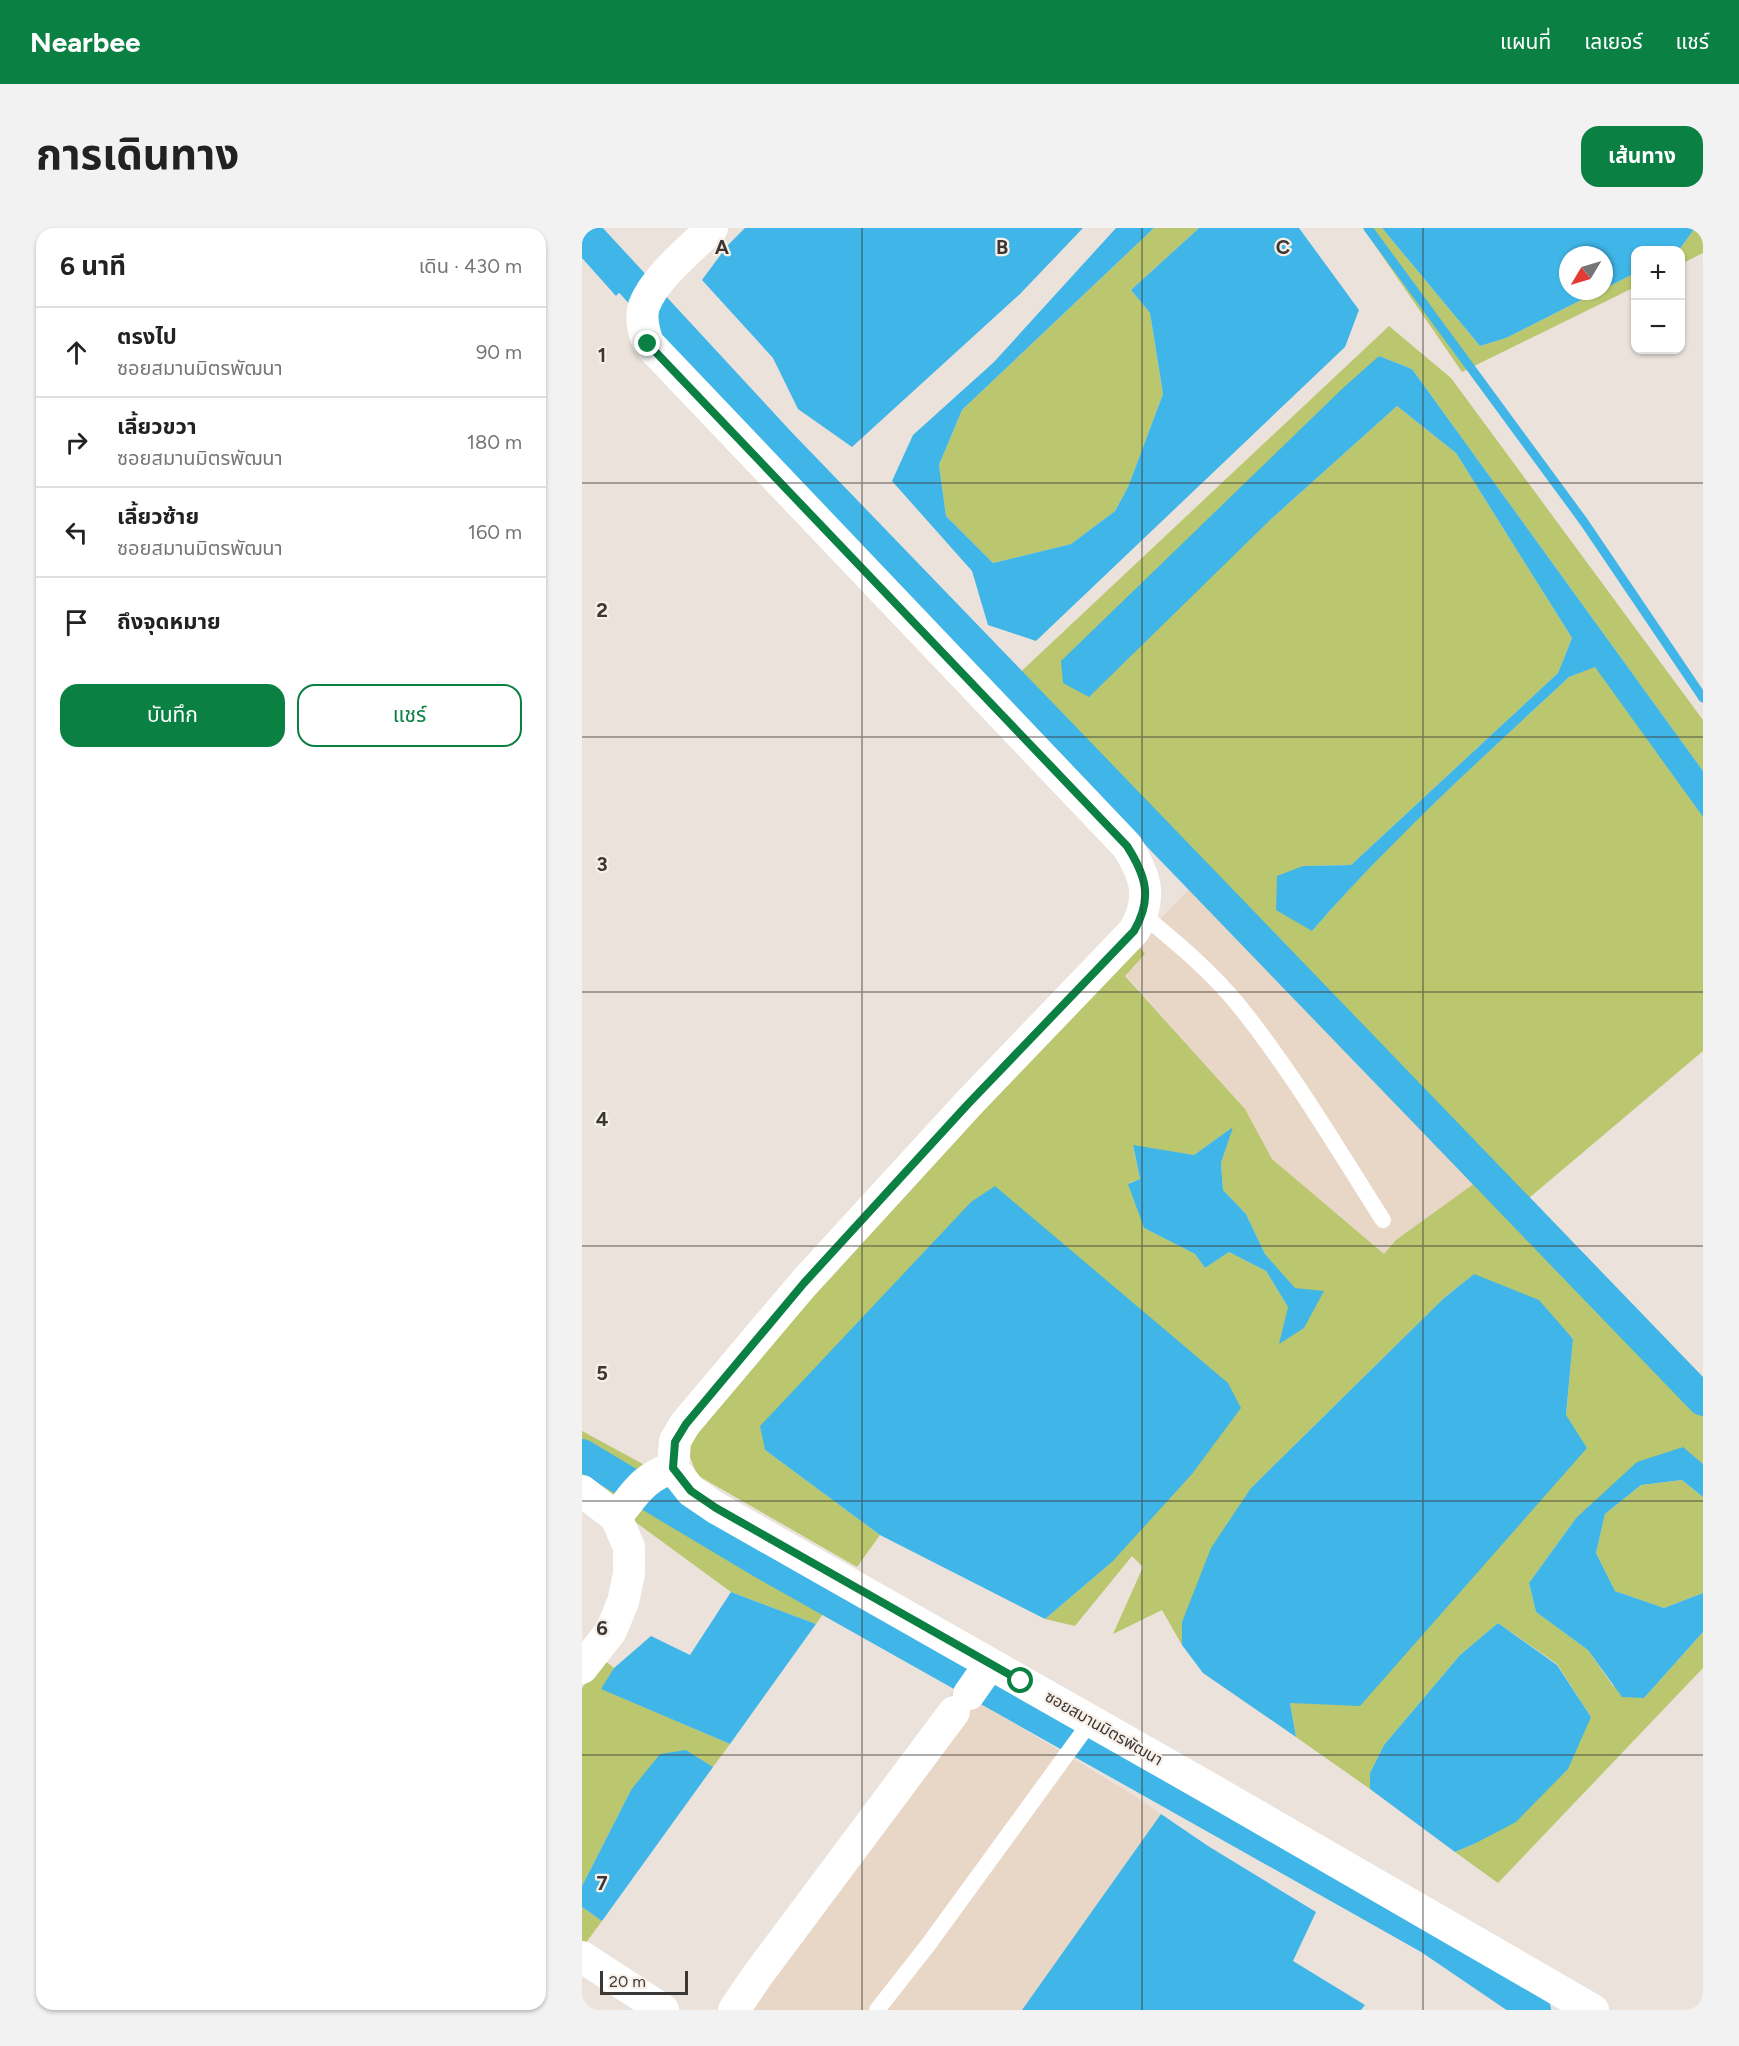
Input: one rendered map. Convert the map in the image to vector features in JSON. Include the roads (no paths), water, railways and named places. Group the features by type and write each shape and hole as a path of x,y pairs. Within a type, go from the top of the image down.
{"street":[{"path":"622,1511 659,1474 686,1424 804,1283 968,1104 1134,931 1143,915 1145,893 1141,868 1127,846 648,344 643,327 651,294 712,228"},
{"name":"ซอยสมานมิตรพัฒนา","path":"659,1474 1591,2010"},
{"path":"582,1491 622,1511"},
{"path":"582,1668 611,1631 623,1602 629,1574 628,1547 622,1511"},
{"path":"734,2010 990,1664"},
{"path":"582,1957 663,2010"}],"lane":[{"path":"1143,915 1190,954 1239,1005 1318,1118 1383,1221"},
{"path":"877,2010 928,1945 1091,1721"}],"water":[{"path":"582,228 600,228 638,273 616,296 582,258"},
{"path":"745,228 1083,228 1020,294 852,447 798,409 773,358 702,280 727,246"},
{"path":"1116,228 1154,228 962,410 939,465 946,516 993,563 1071,544 1115,511 1128,487 1163,394 1150,313 1131,290 1199,228 1299,228 1359,310 1345,347 1036,641 988,625 972,571 892,481 913,435 994,362"},
{"path":"1382,228 1695,228 1682,246 1631,246 1631,275 1613,284 1613,246 1559,246 1559,300 1581,300 1506,338 1480,346"},
{"path":"1379,356 1412,369 1703,771 1703,817 1595,667 1569,677 1503,738 1373,864 1312,931 1276,910 1277,876 1303,866 1351,865 1558,673 1572,638 1456,453 1397,406 1269,521 1089,697 1063,683 1061,661 1343,388"},
{"path":"1233,1127 1221,1163 1223,1190 1246,1214 1265,1254 1295,1288 1324,1291 1304,1328 1279,1344 1288,1307 1266,1271 1229,1252 1205,1268 1195,1254 1144,1228 1128,1184 1140,1179 1133,1145 1194,1155"},
{"path":"995,1186 1228,1383 1241,1408 1192,1474 1112,1562 1045,1619 880,1535 765,1450 760,1426 971,1202"},
{"path":"1474,1274 1539,1300 1573,1339 1566,1415 1587,1448 1360,1706 1290,1703 1296,1737 1203,1673 1182,1645 1182,1622 1211,1548 1251,1488 1444,1298"},
{"path":"1683,1447 1703,1464 1703,1497 1682,1480 1641,1485 1605,1514 1596,1553 1615,1591 1664,1608 1703,1593 1703,1632 1644,1698 1622,1697 1588,1650 1536,1612 1529,1583 1576,1518 1637,1462"},
{"path":"731,1592 816,1624 730,1744 601,1689 614,1668 651,1636 690,1655"},
{"path":"1498,1623 1557,1665 1591,1717 1568,1769 1516,1822 1455,1852 1370,1789 1370,1773 1384,1745 1460,1655"},
{"path":"686,1750 713,1767 602,1921 582,1907 582,1886 631,1790 660,1754"},
{"path":"1161,1814 1208,1846 1316,1912 1293,1961 1365,2005 1361,2010 1022,2010"}],"waterway":[{"path":"1368,228 1584,522 1703,698"},
{"path":"582,229 778,441 1703,1400"},
{"path":"582,1455 761,1562 1429,1938 1535,2010"}]}
